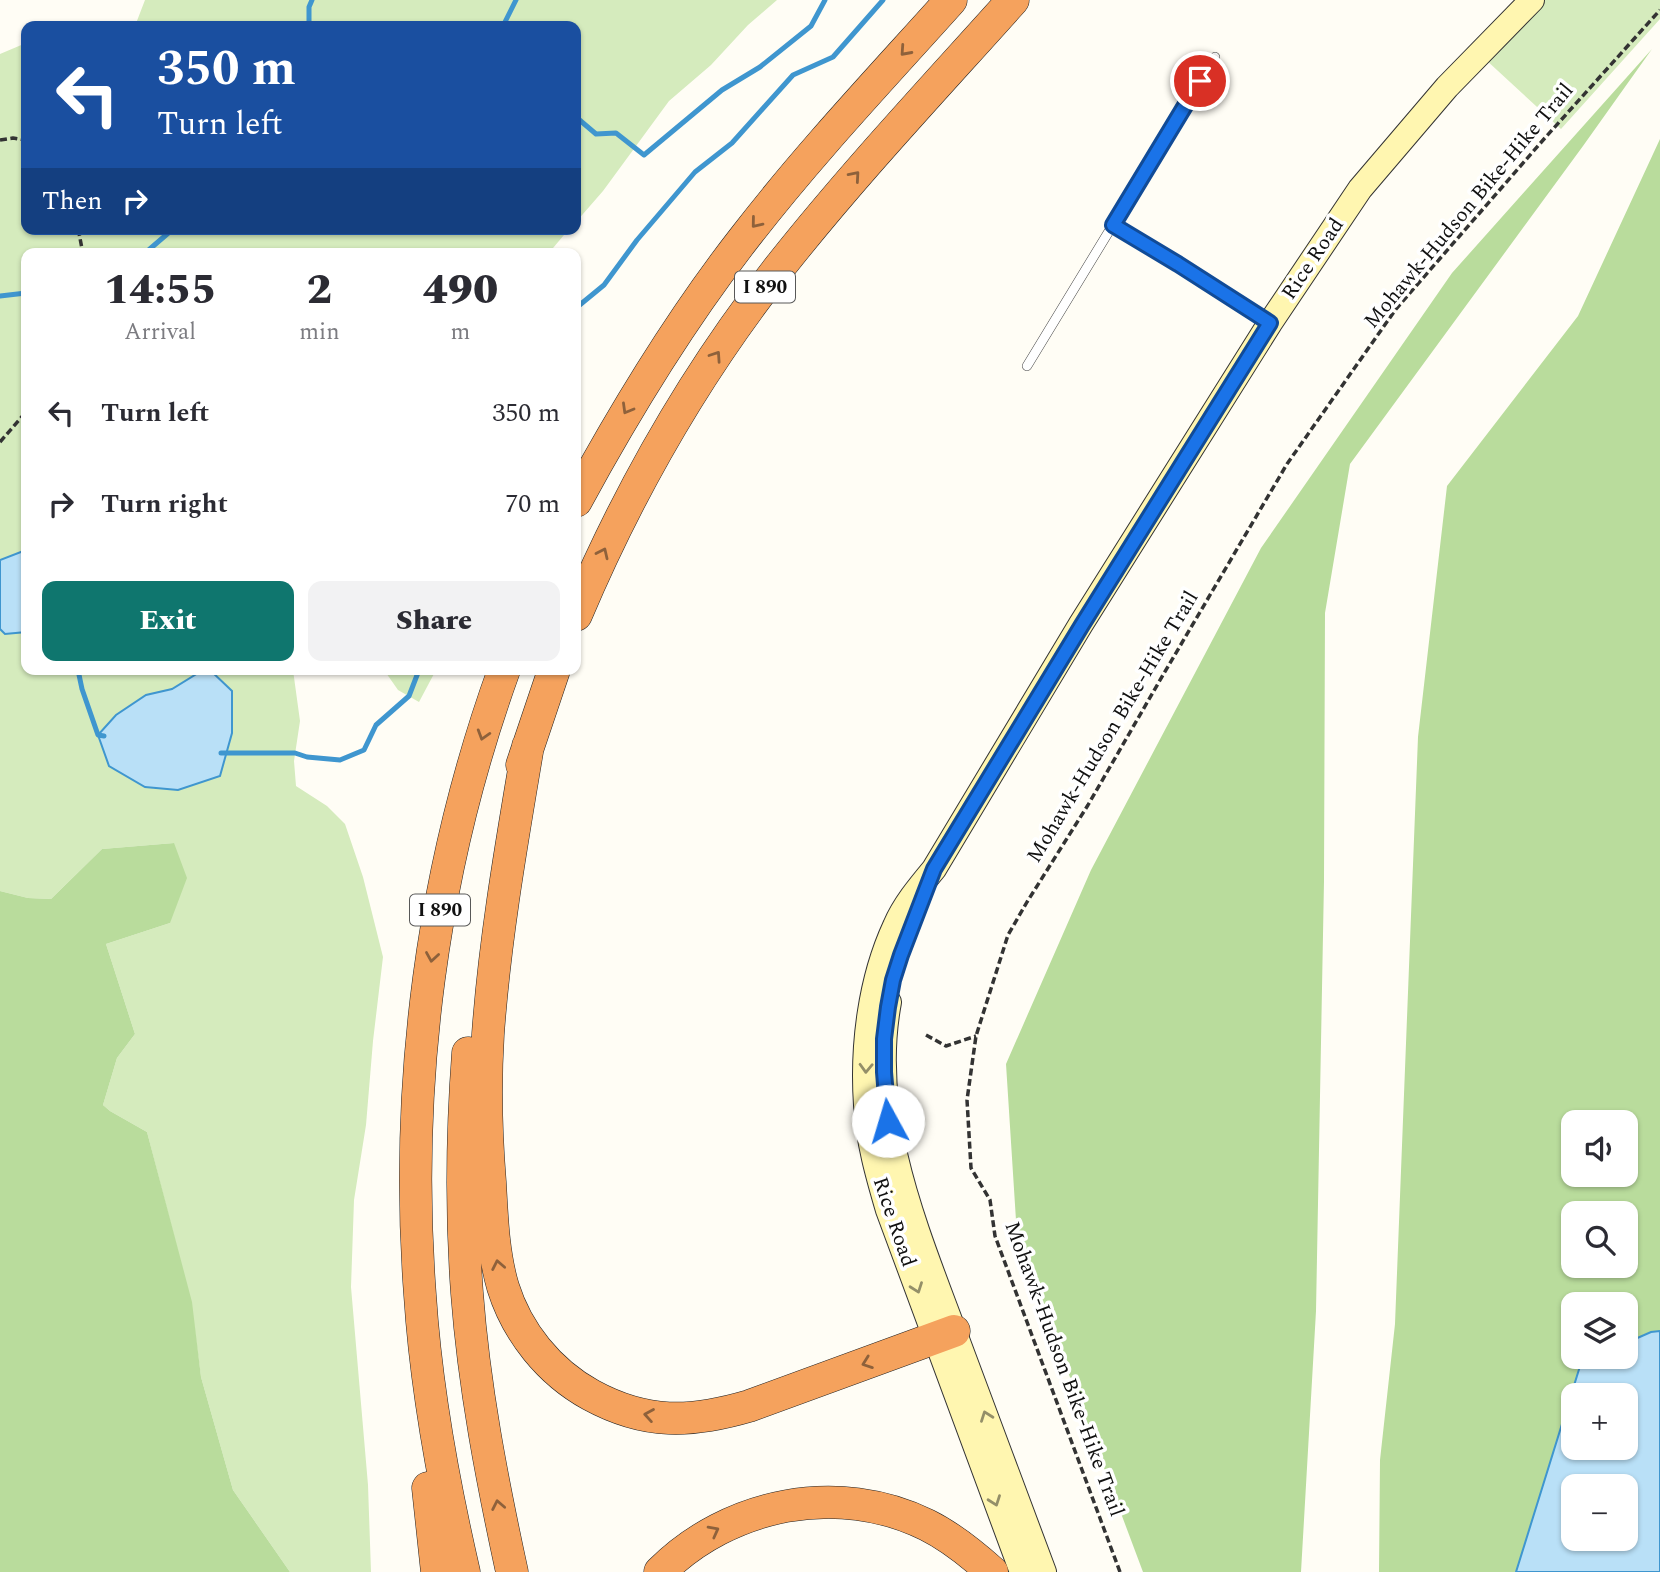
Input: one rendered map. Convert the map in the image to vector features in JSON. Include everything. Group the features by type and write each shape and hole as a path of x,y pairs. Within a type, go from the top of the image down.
{"highway":[{"name":"I 890","path":"581,492 638,390 699,298 745,236 951,0"},
{"name":"I 890","path":"581,604 647,466 711,362 743,316 781,265 838,197 1013,0"},
{"name":"I 890","path":"464,1572 426,1364 416,1201 418,1099 422,1039 438,918 450,856 466,790 502,675"},
{"name":"I 890","path":"512,1572 492,1478 473,1358 463,1232 463,1150 476,1113 474,995 496,861 528,746 552,675"},
{"path":"528,746 497,943 486,1079 476,1113 503,1287 513,1312 532,1344 559,1373 602,1401 649,1417 674,1419 699,1418 750,1406 945,1334"},
{"path":"416,1201 412,1264 415,1357 437,1572"},
{"path":"660,1572 694,1542 742,1517 793,1504 819,1502 872,1507 927,1525 951,1538 992,1572"}],"street":[{"name":"Rice Road","path":"1021,1572 945,1334 897,1170 886,1105 884,1039 893,980 904,946 934,869 1089,613 1270,323 1360,189 1447,87 1532,0"},
{"name":"Rice Road","path":"945,1334 1044,1572"}],"lane":[{"path":"1027,366 1214,57"},
{"path":"1113,225 1270,323"}],"path":[{"name":"Mohawk-Hudson Bike-Hike Trail","path":"1121,1572 995,1236 990,1200 971,1168 967,1100 976,1036 1008,935 1088,805 1287,464 1396,309 1660,10"},
{"path":"0,139 21,139"},
{"path":"0,442 21,418"},
{"path":"926,1035 946,1046 976,1036"}],"green space":[{"path":"145,0 777,0 748,25 711,65 669,101 603,191 581,216 581,21 137,21"},
{"path":"1543,0 1660,0 1660,19 1561,129 1485,59"},
{"path":"21,45 21,235 564,235 553,248 21,248 21,552 0,560 0,54"},
{"path":"1652,49 1350,464 1325,613 1324,881 1316,1311 1301,1572 1143,1572 1017,1236 1006,1064 1091,870 1261,548 1452,273"},
{"path":"1660,139 1660,1331 1638,1338 1638,1292 1561,1292 1561,1369 1579,1369 1575,1383 1561,1383 1561,1427 1516,1572 1379,1572 1380,1460 1395,1324 1418,737 1447,486 1578,316"},
{"path":"0,629 5,634 21,632 21,675 195,675 172,689 146,696 116,715 220,776 232,733 232,691 215,675 294,675 300,721 294,761 296,786 327,806 345,824 363,877 383,957 366,1125 354,1200 351,1287 368,1485 371,1572 290,1572 233,1490 201,1377 191,1302 147,1132 103,1105 117,1058 135,1034 106,944 170,923 174,843 102,849 51,899 28,898 0,891"},
{"path":"388,675 433,675 419,702 398,690"},
{"path":"174,843 187,878 170,923 106,944 135,1034 117,1058 103,1105 147,1132 192,1302 201,1377 233,1490 290,1572 0,1572 0,891 28,898 51,899 102,849"}],"water":[{"path":"21,552 21,632 5,634 0,629 0,560"},
{"path":"195,675 215,675 232,691 232,733 220,776 178,790 145,787 109,766 98,735 116,715 146,695 172,689"},
{"path":"1660,1331 1660,1572 1516,1572 1561,1427 1561,1460 1638,1460 1638,1383 1575,1383 1579,1369 1638,1369 1638,1338"}],"waterway":[{"path":"309,21 312,0"},
{"path":"506,21 516,0"},
{"path":"581,121 596,134 616,133 644,155 722,90 760,67 811,26 825,0"},
{"path":"581,304 604,285 637,240 695,172 732,143 793,75 833,57 883,0"},
{"path":"151,248 166,235"},
{"path":"0,296 21,294"},
{"path":"79,675 98,735 104,736"},
{"path":"221,753 295,753 307,757 340,760 364,750 376,725 409,696 417,675"}],"route":[{"path":"888,1121 884,1072 888,1007 901,955 934,869 1270,323 1113,225 1200,81"}]}
